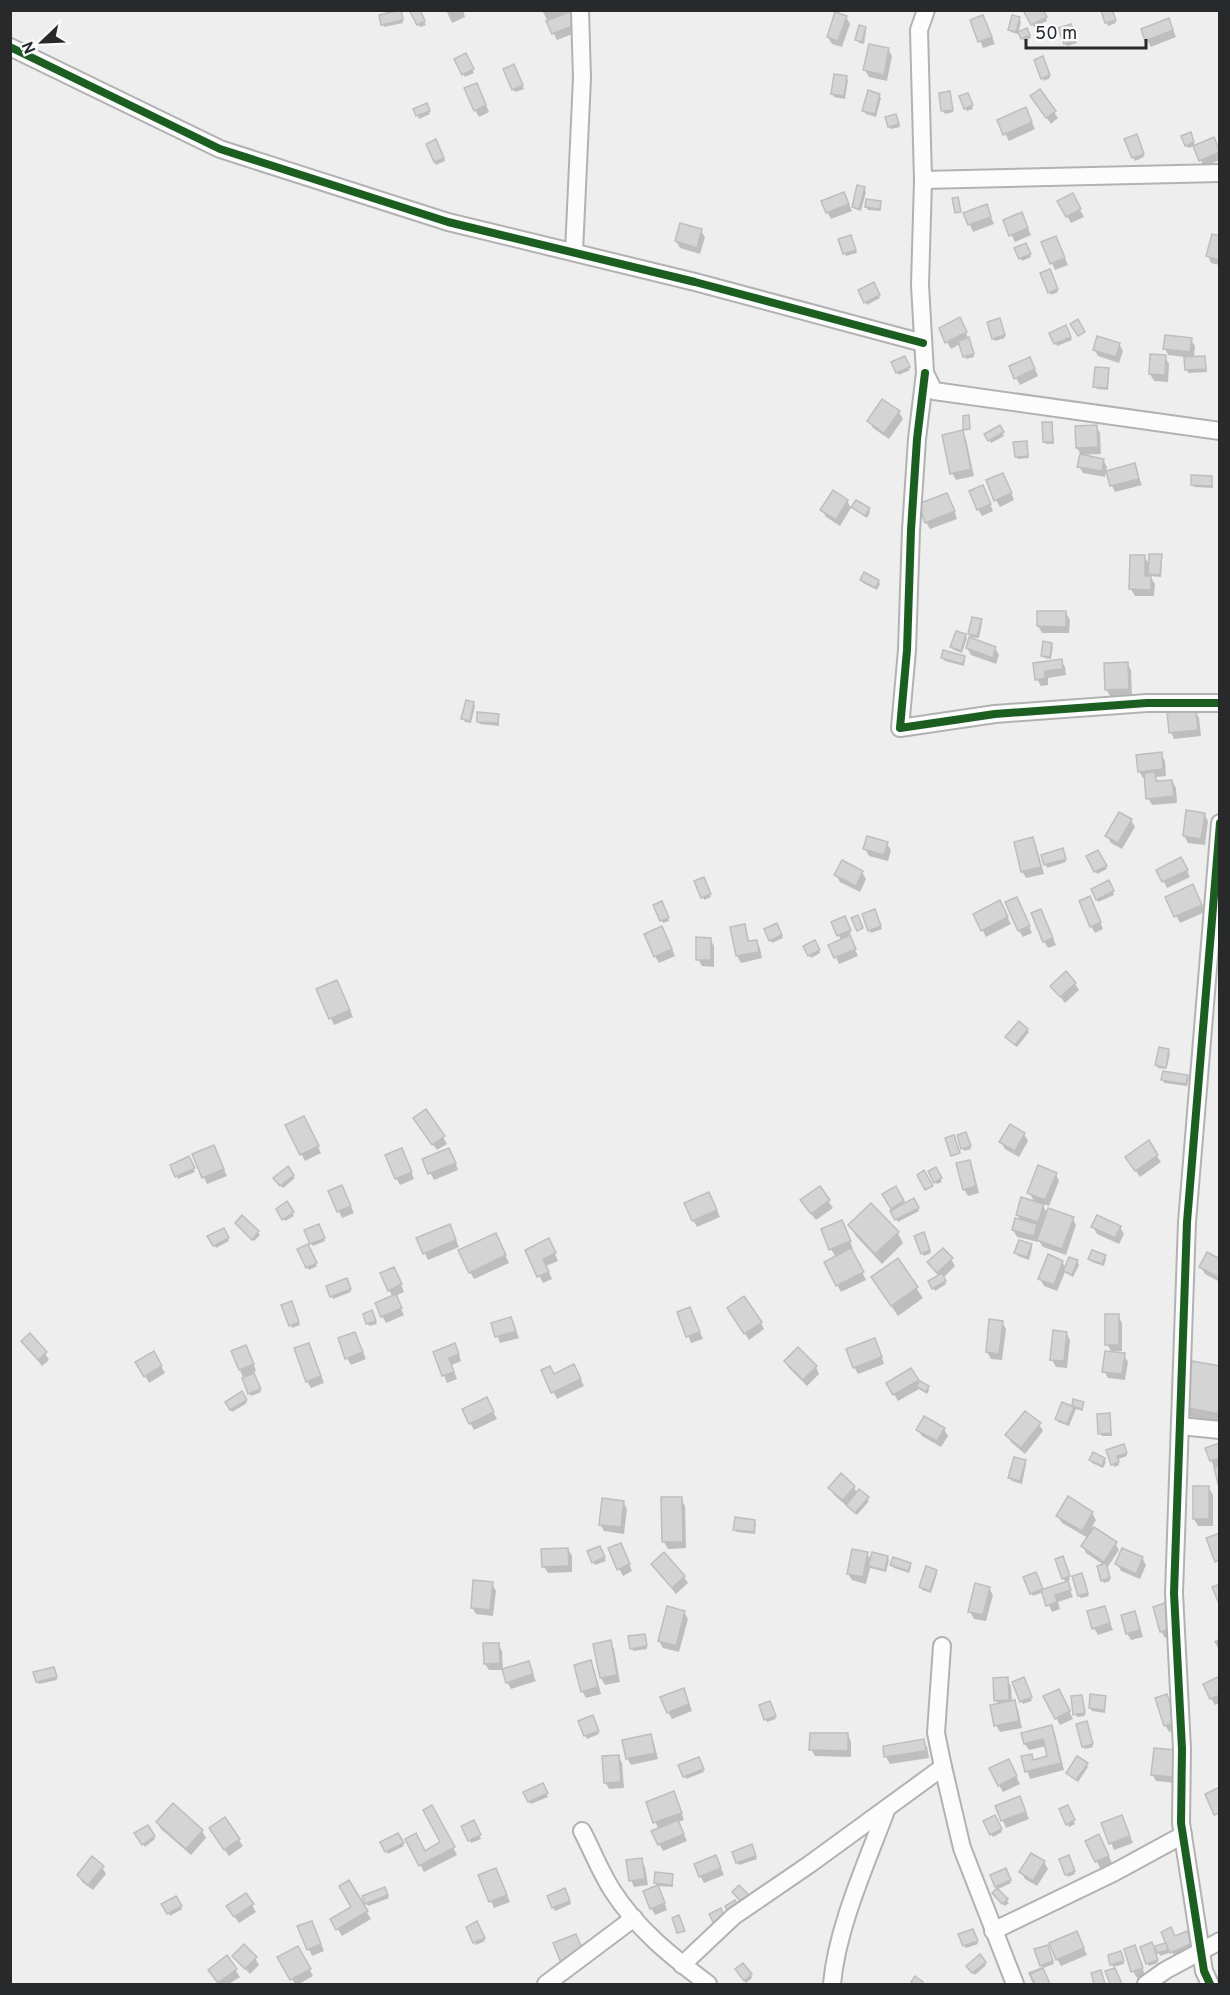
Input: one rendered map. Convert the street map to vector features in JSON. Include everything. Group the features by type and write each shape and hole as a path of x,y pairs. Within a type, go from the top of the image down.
{"street":[{"path":"574,252 582,78 580,10"},
{"path":"926,10 919,30 923,180 920,285 925,373 916,440 910,530 907,650 900,728 994,714 1147,702 1220,704"},
{"path":"10,47 220,149 448,222 695,282 923,344"},
{"path":"923,180 1220,173"},
{"path":"925,373 934,391 1220,431"},
{"path":"1210,1984 1204,1971 1183,1835 1182,1749 1174,1593 1187,1222 1220,823"},
{"path":"1180,1426 1220,1430"},
{"path":"942,1646 936,1733 962,1848 1015,1984"},
{"path":"682,1965 734,1916 944,1767"},
{"path":"832,1984 834,1961 844,1929 887,1808"},
{"path":"582,1831 612,1890 643,1929 682,1965 708,1984"},
{"path":"993,1931 1115,1872 1183,1835"},
{"path":"546,1984 634,1918"},
{"path":"1146,1984 1166,1970 1220,1941"}],"building":[{"path":"401,10 403,20 381,25 379,15"},
{"path":"409,10 420,10 425,21 417,25"},
{"path":"1043,10 1047,17 1031,25 1024,12"},
{"path":"1101,10 1112,10 1116,20 1105,23"},
{"path":"572,11 577,24 552,34 546,21"},
{"path":"835,12 847,16 838,41 827,37"},
{"path":"983,15 992,37 978,42 970,20"},
{"path":"1012,15 1020,17 1016,32 1008,30"},
{"path":"1169,18 1173,30 1145,41 1141,29"},
{"path":"1071,24 1077,39 1064,44 1058,28"},
{"path":"859,25 866,27 862,42 855,40"},
{"path":"1027,28 1030,35 1021,39 1018,32"},
{"path":"869,44 889,48 884,75 863,70"},
{"path":"466,53 474,69 462,75 454,59"},
{"path":"1043,56 1050,75 1041,79 1034,60"},
{"path":"514,64 523,85 512,90 503,69"},
{"path":"834,74 847,76 844,96 831,94"},
{"path":"477,83 486,105 474,111 464,88"},
{"path":"1040,89 1056,111 1046,118 1030,96"},
{"path":"868,90 880,94 875,114 862,111"},
{"path":"950,91 953,110 941,111 939,93"},
{"path":"968,93 973,105 964,109 959,96"},
{"path":"427,103 430,111 416,116 413,109"},
{"path":"1026,107 1032,122 1003,135 997,120"},
{"path":"896,114 899,124 888,127 885,117"},
{"path":"1191,132 1194,142 1185,146 1181,136"},
{"path":"1137,134 1144,154 1132,158 1124,139"},
{"path":"1214,137 1220,152 1199,161 1193,146"},
{"path":"436,139 444,158 434,162 426,144"},
{"path":"857,185 865,187 859,209 852,207"},
{"path":"844,192 849,204 826,213 821,201"},
{"path":"1073,193 1081,209 1066,217 1057,201"},
{"path":"958,197 961,212 955,213 952,198"},
{"path":"866,199 881,201 880,209 865,207"},
{"path":"987,204 991,217 968,225 963,213"},
{"path":"1022,212 1028,228 1009,236 1003,220"},
{"path":"680,223 702,229 697,248 675,241"},
{"path":"1212,234 1220,236 1219,260 1206,256"},
{"path":"851,235 856,250 843,254 838,239"},
{"path":"1056,236 1065,258 1050,264 1041,242"},
{"path":"1026,243 1031,254 1019,259 1014,248"},
{"path":"1050,269 1058,289 1048,293 1040,273"},
{"path":"874,282 880,295 864,303 858,290"},
{"path":"960,317 967,332 945,343 939,328"},
{"path":"1000,318 1005,335 992,339 987,322"},
{"path":"1078,319 1085,332 1078,336 1070,324"},
{"path":"1066,325 1071,337 1054,344 1049,333"},
{"path":"1165,335 1192,338 1190,352 1163,349"},
{"path":"1097,336 1120,343 1116,357 1093,350"},
{"path":"969,337 974,354 963,357 958,341"},
{"path":"1150,354 1166,355 1165,375 1149,374"},
{"path":"905,356 910,367 896,373 891,362"},
{"path":"1205,356 1206,369 1185,370 1184,357"},
{"path":"1030,357 1035,369 1014,379 1009,366"},
{"path":"1095,367 1109,368 1107,388 1093,387"},
{"path":"882,399 900,411 884,433 867,421"},
{"path":"969,415 970,429 963,430 963,416"},
{"path":"1042,422 1052,422 1053,442 1043,442"},
{"path":"1000,425 1004,432 988,441 984,434"},
{"path":"1097,425 1098,447 1076,448 1075,426"},
{"path":"963,430 971,469 950,474 942,435"},
{"path":"1027,441 1028,456 1015,457 1013,442"},
{"path":"1080,454 1104,459 1102,471 1077,467"},
{"path":"1135,463 1139,479 1110,486 1106,471"},
{"path":"1003,473 1012,493 994,501 986,480"},
{"path":"1191,475 1212,476 1212,486 1191,485"},
{"path":"983,485 991,504 977,510 969,491"},
{"path":"833,490 848,500 836,520 820,510"},
{"path":"947,493 955,511 925,523 918,504"},
{"path":"856,500 870,508 865,516 851,507"},
{"path":"1149,554 1162,554 1160,575 1148,574"},
{"path":"1130,555 1145,555 1145,576 1151,576 1151,590 1129,589"},
{"path":"864,572 879,580 876,588 860,580"},
{"path":"1037,611 1066,611 1066,627 1037,626"},
{"path":"972,617 982,619 977,636 968,634"},
{"path":"956,631 966,634 961,651 950,647"},
{"path":"969,637 996,647 993,658 966,648"},
{"path":"1043,641 1052,643 1050,657 1041,656"},
{"path":"943,650 965,656 963,664 941,658"},
{"path":"1062,659 1063,669 1045,671 1045,678 1035,680 1033,663"},
{"path":"1128,662 1129,689 1105,690 1104,663"},
{"path":"466,700 474,702 470,721 461,719"},
{"path":"1196,709 1198,730 1169,733 1167,712"},
{"path":"477,712 499,714 498,723 477,722"},
{"path":"1162,752 1163,769 1138,772 1136,755"},
{"path":"1155,772 1156,781 1172,780 1174,796 1146,799 1144,773"},
{"path":"1186,810 1205,813 1201,839 1183,836"},
{"path":"1119,812 1132,819 1118,843 1105,836"},
{"path":"867,836 888,842 884,855 863,849"},
{"path":"1033,837 1041,867 1021,872 1014,842"},
{"path":"1063,848 1066,859 1044,865 1041,855"},
{"path":"1098,850 1107,866 1094,872 1086,856"},
{"path":"1181,857 1188,870 1162,882 1156,870"},
{"path":"842,860 863,871 856,886 834,875"},
{"path":"704,877 711,894 701,898 694,881"},
{"path":"1109,880 1114,891 1096,900 1091,889"},
{"path":"1193,884 1202,905 1174,917 1165,897"},
{"path":"1090,896 1101,922 1090,927 1079,901"},
{"path":"1017,897 1030,926 1018,931 1005,902"},
{"path":"1000,900 1008,917 981,931 973,914"},
{"path":"662,901 669,918 660,921 653,905"},
{"path":"875,909 881,926 868,931 862,914"},
{"path":"1041,909 1053,938 1043,942 1031,913"},
{"path":"858,915 863,928 857,931 851,918"},
{"path":"845,916 851,930 837,936 831,922"},
{"path":"777,923 782,935 769,941 764,929"},
{"path":"745,924 748,941 757,940 759,952 736,956 730,927"},
{"path":"662,926 672,949 654,957 644,934"},
{"path":"850,935 856,949 834,958 828,945"},
{"path":"696,937 711,938 711,960 696,960"},
{"path":"815,940 820,950 808,956 803,946"},
{"path":"1066,971 1076,983 1060,997 1050,986"},
{"path":"337,980 350,1010 329,1019 316,989"},
{"path":"1019,1021 1028,1029 1015,1045 1005,1037"},
{"path":"1159,1047 1169,1049 1166,1068 1155,1065"},
{"path":"1163,1071 1188,1075 1186,1084 1161,1080"},
{"path":"426,1109 445,1136 432,1145 413,1118"},
{"path":"304,1116 319,1146 300,1155 285,1125"},
{"path":"1010,1124 1025,1133 1015,1151 999,1142"},
{"path":"966,1132 971,1146 961,1149 957,1135"},
{"path":"954,1135 960,1153 951,1156 945,1138"},
{"path":"1149,1140 1158,1155 1135,1171 1125,1157"},
{"path":"214,1145 224,1169 202,1178 192,1154"},
{"path":"402,1148 412,1172 395,1179 385,1155"},
{"path":"449,1148 456,1163 428,1174 422,1159"},
{"path":"189,1156 195,1168 175,1177 170,1165"},
{"path":"970,1160 976,1186 963,1190 956,1163"},
{"path":"1038,1165 1057,1173 1045,1200 1027,1193"},
{"path":"288,1166 294,1175 280,1186 273,1178"},
{"path":"936,1167 942,1178 934,1183 928,1171"},
{"path":"924,1170 933,1186 925,1190 917,1175"},
{"path":"342,1185 351,1206 337,1212 328,1191"},
{"path":"820,1186 830,1200 811,1214 800,1200"},
{"path":"896,1186 904,1201 891,1209 882,1194"},
{"path":"709,1192 717,1210 692,1221 684,1203"},
{"path":"1021,1197 1044,1204 1038,1222 1016,1215"},
{"path":"914,1198 919,1208 895,1220 890,1211"},
{"path":"287,1201 294,1212 282,1220 276,1209"},
{"path":"871,1203 899,1232 875,1254 848,1225"},
{"path":"1048,1208 1074,1217 1062,1249 1037,1240"},
{"path":"242,1215 259,1231 252,1240 235,1223"},
{"path":"1097,1215 1121,1226 1115,1238 1091,1227"},
{"path":"1015,1218 1037,1224 1034,1236 1012,1230"},
{"path":"842,1220 851,1241 829,1250 821,1229"},
{"path":"319,1224 325,1238 310,1244 304,1230"},
{"path":"450,1224 456,1240 423,1254 416,1238"},
{"path":"224,1228 229,1238 213,1246 207,1236"},
{"path":"924,1232 930,1250 921,1254 914,1236"},
{"path":"496,1233 506,1255 469,1273 458,1250"},
{"path":"549,1238 556,1253 543,1259 549,1272 537,1277 525,1250"},
{"path":"1019,1240 1032,1244 1027,1257 1014,1253"},
{"path":"308,1244 317,1263 306,1268 297,1249"},
{"path":"851,1248 864,1272 836,1286 824,1262"},
{"path":"943,1248 953,1258 937,1273 927,1262"},
{"path":"1092,1250 1106,1255 1102,1264 1088,1259"},
{"path":"1207,1252 1220,1259 1220,1278 1199,1267"},
{"path":"1048,1254 1063,1261 1054,1285 1038,1279"},
{"path":"1069,1257 1078,1260 1072,1275 1063,1271"},
{"path":"898,1258 918,1287 891,1306 871,1277"},
{"path":"394,1267 402,1284 388,1291 380,1273"},
{"path":"942,1273 946,1281 932,1289 928,1281"},
{"path":"347,1278 351,1289 330,1297 326,1286"},
{"path":"396,1294 402,1308 381,1317 375,1303"},
{"path":"744,1296 762,1322 744,1334 727,1308"},
{"path":"292,1301 299,1322 289,1326 281,1305"},
{"path":"690,1307 700,1332 686,1337 677,1312"},
{"path":"372,1310 376,1321 366,1324 363,1314"},
{"path":"1105,1314 1119,1314 1119,1345 1105,1345"},
{"path":"511,1317 516,1331 495,1337 491,1323"},
{"path":"989,1319 1003,1321 999,1354 986,1352"},
{"path":"1053,1330 1067,1332 1064,1361 1050,1360"},
{"path":"355,1332 363,1352 345,1359 338,1338"},
{"path":"30,1333 47,1352 38,1360 21,1341"},
{"path":"875,1338 882,1357 853,1368 846,1349"},
{"path":"309,1343 321,1376 306,1382 294,1348"},
{"path":"455,1343 459,1354 449,1358 454,1372 442,1376 433,1352"},
{"path":"246,1345 254,1364 239,1370 231,1351"},
{"path":"798,1347 817,1366 803,1380 784,1361"},
{"path":"154,1351 162,1366 144,1377 135,1362"},
{"path":"1105,1351 1125,1353 1122,1374 1102,1372"},
{"path":"1192,1361 1220,1366 1220,1414 1183,1407"},
{"path":"574,1364 581,1379 551,1393 541,1370 550,1366 554,1374"},
{"path":"911,1368 919,1380 893,1395 886,1383"},
{"path":"254,1373 261,1389 248,1394 242,1378"},
{"path":"920,1381 929,1386 926,1392 916,1386"},
{"path":"242,1391 247,1400 230,1410 225,1402"},
{"path":"487,1397 494,1412 469,1424 462,1409"},
{"path":"1073,1399 1084,1402 1082,1409 1072,1406"},
{"path":"1062,1402 1074,1407 1067,1424 1055,1419"},
{"path":"1025,1411 1041,1423 1021,1448 1005,1435"},
{"path":"1110,1413 1111,1433 1098,1434 1097,1414"},
{"path":"924,1416 945,1428 937,1441 916,1430"},
{"path":"1220,1443 1220,1458 1210,1461 1205,1448"},
{"path":"1124,1444 1127,1453 1117,1456 1119,1462 1111,1465 1106,1450"},
{"path":"1093,1452 1105,1458 1102,1466 1089,1460"},
{"path":"1014,1457 1026,1460 1020,1481 1008,1478"},
{"path":"1220,1466 1220,1484 1218,1484 1214,1467"},
{"path":"841,1473 855,1486 843,1500 828,1488"},
{"path":"1193,1486 1209,1486 1209,1519 1193,1519"},
{"path":"859,1489 869,1497 855,1513 846,1505"},
{"path":"1068,1496 1093,1512 1082,1531 1056,1516"},
{"path":"661,1497 682,1497 683,1542 662,1542"},
{"path":"602,1498 624,1501 621,1527 599,1525"},
{"path":"735,1517 755,1520 754,1532 733,1530"},
{"path":"1094,1527 1117,1542 1104,1562 1081,1546"},
{"path":"1220,1533 1220,1560 1215,1562 1206,1538"},
{"path":"621,1543 630,1564 617,1570 608,1548"},
{"path":"600,1546 605,1557 592,1563 587,1551"},
{"path":"568,1548 569,1566 542,1567 541,1549"},
{"path":"1122,1548 1143,1557 1136,1574 1115,1564"},
{"path":"852,1549 868,1552 863,1577 847,1574"},
{"path":"664,1552 685,1576 672,1588 651,1564"},
{"path":"872,1552 888,1556 885,1570 868,1566"},
{"path":"1063,1556 1070,1576 1062,1579 1055,1559"},
{"path":"893,1557 911,1563 908,1571 890,1565"},
{"path":"1106,1563 1110,1578 1101,1581 1097,1566"},
{"path":"926,1566 937,1570 930,1591 919,1587"},
{"path":"1036,1572 1043,1589 1030,1594 1023,1577"},
{"path":"1082,1573 1088,1593 1078,1596 1072,1576"},
{"path":"473,1580 493,1582 490,1610 471,1608"},
{"path":"1068,1581 1071,1590 1055,1595 1057,1602 1046,1606 1041,1590"},
{"path":"975,1583 990,1587 983,1615 968,1612"},
{"path":"1220,1584 1220,1606 1212,1587"},
{"path":"1167,1602 1174,1628 1160,1632 1153,1607"},
{"path":"667,1606 685,1611 676,1646 658,1641"},
{"path":"1105,1606 1110,1623 1092,1629 1087,1611"},
{"path":"1135,1611 1140,1630 1126,1634 1121,1615"},
{"path":"645,1634 647,1646 630,1649 628,1636"},
{"path":"611,1640 617,1675 600,1678 593,1644"},
{"path":"483,1643 499,1643 500,1663 484,1664"},
{"path":"591,1660 598,1687 581,1692 574,1665"},
{"path":"529,1661 533,1674 506,1683 502,1669"},
{"path":"54,1667 57,1677 36,1682 33,1672"},
{"path":"1220,1676 1220,1695 1210,1699 1203,1684"},
{"path":"1008,1677 1009,1700 994,1701 993,1678"},
{"path":"1024,1677 1032,1697 1020,1702 1012,1682"},
{"path":"684,1688 689,1704 667,1713 660,1697"},
{"path":"1059,1689 1070,1711 1055,1719 1043,1696"},
{"path":"1090,1694 1106,1696 1104,1710 1089,1708"},
{"path":"1167,1694 1176,1722 1164,1726 1155,1698"},
{"path":"1082,1695 1085,1713 1073,1715 1071,1696"},
{"path":"1015,1700 1019,1721 994,1726 990,1705"},
{"path":"770,1701 776,1716 764,1720 759,1705"},
{"path":"593,1715 599,1731 584,1736 578,1721"},
{"path":"1087,1721 1093,1744 1082,1747 1076,1724"},
{"path":"1052,1725 1061,1763 1025,1772 1021,1756 1032,1754 1033,1760 1047,1756 1043,1739 1024,1744 1021,1733"},
{"path":"810,1733 848,1733 848,1751 809,1750"},
{"path":"651,1734 655,1753 626,1759 622,1740"},
{"path":"924,1739 926,1751 884,1757 883,1746"},
{"path":"1154,1748 1176,1750 1173,1777 1151,1775"},
{"path":"619,1755 621,1782 604,1783 602,1756"},
{"path":"1077,1756 1088,1763 1076,1780 1066,1773"},
{"path":"699,1757 704,1769 683,1777 678,1765"},
{"path":"1009,1759 1017,1776 998,1786 989,1768"},
{"path":"543,1783 548,1793 528,1802 523,1792"},
{"path":"1220,1787 1220,1813 1214,1815 1205,1794"},
{"path":"674,1791 682,1813 653,1823 646,1802"},
{"path":"1020,1796 1026,1812 1001,1821 995,1806"},
{"path":"173,1803 203,1830 186,1849 156,1822"},
{"path":"432,1805 455,1847 419,1866 405,1839 416,1833 425,1851 440,1842 423,1810"},
{"path":"1068,1805 1075,1820 1066,1825 1059,1809"},
{"path":"995,1815 1002,1829 990,1835 983,1821"},
{"path":"1122,1815 1130,1836 1109,1844 1101,1823"},
{"path":"225,1817 240,1839 224,1850 209,1828"},
{"path":"474,1820 481,1835 468,1841 461,1826"},
{"path":"678,1820 684,1834 658,1845 651,1831"},
{"path":"148,1825 155,1836 142,1845 134,1833"},
{"path":"398,1833 404,1843 385,1852 380,1842"},
{"path":"1099,1834 1109,1856 1095,1862 1085,1841"},
{"path":"752,1844 756,1856 736,1863 732,1852"},
{"path":"1031,1853 1045,1861 1033,1881 1019,1872"},
{"path":"716,1855 721,1868 699,1877 694,1864"},
{"path":"1069,1855 1075,1871 1065,1875 1059,1859"},
{"path":"92,1856 104,1866 88,1885 77,1875"},
{"path":"642,1858 645,1879 629,1881 626,1860"},
{"path":"496,1868 507,1895 489,1902 478,1875"},
{"path":"1006,1868 1011,1880 995,1887 990,1875"},
{"path":"655,1872 673,1874 672,1885 654,1883"},
{"path":"349,1880 368,1911 336,1930 330,1919 351,1907 339,1886"},
{"path":"658,1885 665,1903 650,1909 643,1891"},
{"path":"739,1885 752,1898 745,1906 732,1892"},
{"path":"385,1887 388,1895 365,1904 362,1896"},
{"path":"565,1888 570,1901 552,1908 547,1896"},
{"path":"997,1888 1008,1899 1002,1904 992,1893"},
{"path":"246,1893 254,1904 234,1917 226,1906"},
{"path":"176,1896 182,1906 167,1914 161,1904"},
{"path":"735,1900 741,1911 730,1916 725,1906"},
{"path":"721,1908 727,1923 716,1928 709,1914"},
{"path":"679,1915 685,1931 677,1933 672,1918"},
{"path":"312,1921 321,1944 307,1950 297,1926"},
{"path":"477,1921 485,1938 473,1943 466,1927"},
{"path":"1171,1927 1175,1936 1187,1931 1193,1943 1170,1953 1161,1932"},
{"path":"973,1929 978,1941 963,1946 958,1934"},
{"path":"1077,1931 1084,1948 1056,1960 1049,1943"},
{"path":"576,1934 584,1953 561,1963 553,1943"},
{"path":"1152,1942 1158,1960 1146,1964 1140,1947"},
{"path":"1166,1943 1168,1950 1157,1953 1155,1946"},
{"path":"244,1944 257,1957 245,1969 232,1956"},
{"path":"1048,1945 1053,1961 1040,1966 1034,1949"},
{"path":"1135,1945 1143,1968 1131,1972 1124,1949"},
{"path":"298,1946 311,1969 290,1980 277,1957"},
{"path":"1121,1951 1124,1961 1110,1965 1108,1955"},
{"path":"980,1954 986,1962 972,1973 966,1966"},
{"path":"227,1955 237,1969 218,1983 208,1970"},
{"path":"743,1963 752,1974 744,1981 735,1969"},
{"path":"1042,1968 1048,1984 1034,1984 1029,1973"},
{"path":"1043,1968 1050,1984 1035,1984 1030,1974"},
{"path":"1115,1968 1122,1984 1110,1984 1105,1971"},
{"path":"1101,1970 1105,1984 1094,1984 1091,1973"},
{"path":"915,1976 923,1982 922,1984 911,1982"}],"cycle path":[{"path":"10,47 220,149 448,222 695,282 923,343"},
{"path":"925,373 917,439 907,650 900,728 995,714 1147,703 1220,703"},
{"path":"1210,1984 1204,1971 1181,1823 1182,1749 1174,1593 1187,1222 1220,823"}]}
